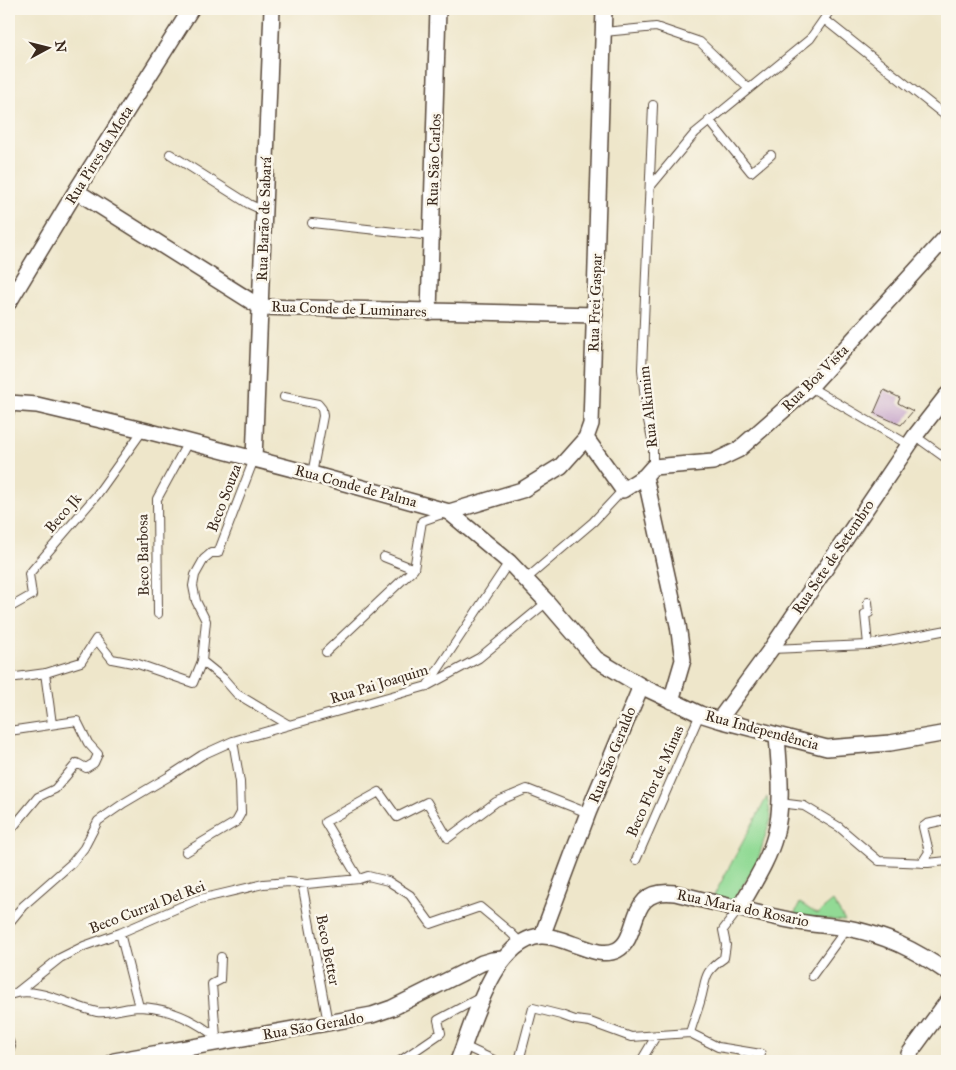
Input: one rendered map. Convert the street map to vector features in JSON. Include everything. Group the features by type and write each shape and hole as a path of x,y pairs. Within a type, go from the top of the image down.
{"street":[{"name":"Rua Pires da Mota","path":"9,302 76,191 191,9"},
{"name":"Rua Barão de Sabará","path":"254,459 272,9"},
{"name":"Rua São Carlos","path":"430,312 438,9"},
{"name":"Rua Frei Gaspar","path":"450,512 522,490 561,466 586,438 591,424 604,9"},
{"name":"Rua Conde de Luminares","path":"76,191 260,307 595,315"},
{"name":"Rua Boa Vista","path":"649,471 713,462 738,450 810,387 947,236"},
{"name":"Rua Sete de Setembro","path":"719,720 772,650 912,440 947,394"},
{"name":"Rua Conde de Palma","path":"9,407 37,405 143,430 450,512 509,562 547,602 596,659 641,686"},
{"path":"586,438 624,490 649,471"},
{"name":"Rua Alkimim","path":"649,471 683,660 672,701"},
{"name":"Rua Independência","path":"641,686 700,714 827,748 890,743 947,733"},
{"name":"Rua São Geraldo","path":"542,936 588,813 641,686"},
{"path":"739,909 763,867 775,835 780,803 777,735"},
{"name":"Rua Maria do Rosario","path":"542,936 560,939 603,953 616,951 626,943 638,909 651,896 662,891 796,922 847,928 879,936 900,943 920,953 947,972"},
{"path":"458,1061 483,996 503,960 521,944 542,936"},
{"name":"Rua São Geraldo","path":"118,1061 219,1040 372,1015 392,1008 482,963 492,960 503,960"},
{"path":"908,1061 910,1054 947,1002"}],"lane":[{"path":"650,187 695,133 810,39 831,9"},
{"path":"824,19 947,117"},
{"path":"604,32 656,27 700,42 748,88"},
{"name":"Rua Alkimim","path":"649,471 653,444 646,411 642,369 653,105"},
{"path":"709,120 751,172 771,155"},
{"path":"170,154 248,204 264,211"},
{"path":"312,223 432,236"},
{"path":"810,387 947,459"},
{"path":"284,397 318,404 322,409 323,416 312,474"},
{"name":"Beco Jk","path":"9,608 32,595 30,574 96,496 143,430"},
{"name":"Beco Barbosa","path":"158,614 157,499 188,442"},
{"name":"Beco Souza","path":"202,661 206,621 196,602 193,586 195,575 204,559 211,553 218,553 254,459"},
{"path":"525,581 593,522 624,490"},
{"path":"326,652 414,569 422,520 450,512"},
{"path":"384,557 414,569"},
{"path":"427,686 509,562"},
{"name":"Rua Pai Joaquim","path":"9,923 23,906 72,863 84,848 98,821 202,755 232,741 427,686 479,658 547,602"},
{"path":"868,602 869,613 865,614 868,644"},
{"path":"772,650 868,644 947,630"},
{"path":"9,678 45,673 81,662 96,639 112,659 138,664 193,683 202,661 223,678 237,694 288,725"},
{"path":"45,673 52,724"},
{"name":"Beco Flor de Minas","path":"636,860 700,714"},
{"path":"9,731 76,721 88,743 98,754 94,763 86,768 77,763 55,789 38,797 9,832"},
{"path":"186,852 236,822 241,812 240,782 232,741"},
{"path":"359,879 325,822 379,792 397,817 427,802 448,838 496,802 527,789 588,813"},
{"path":"780,803 804,806 839,827 880,861 922,863 947,861"},
{"path":"922,863 929,852 923,827 927,824 945,820"},
{"name":"Beco Curral Del Rei","path":"12,994 60,958 84,946 120,933 196,900 263,884 359,879 368,876 388,881 410,895 431,924 480,907 510,932 521,944"},
{"name":"Beco Better","path":"302,883 328,1023"},
{"path":"690,1033 701,1000 704,980 713,965 724,958 726,945 723,930 739,909"},
{"path":"812,976 847,928"},
{"path":"120,933 139,1007"},
{"path":"219,1040 212,984 220,980 221,957"},
{"path":"12,994 35,993 98,1012 139,1007 170,1011 193,1020 219,1040"},
{"path":"400,1061 442,1033 438,1020 483,996"},
{"path":"519,1061 533,1008 575,1020 590,1022 631,1037 690,1033 718,1047 761,1054"},
{"path":"641,1061 656,1036"},
{"path":"464,1046 496,1061"}],"green space":[{"path":"767,797 771,817 757,863 730,906 712,899"},
{"path":"833,901 845,921 793,917 800,903 817,914"}],"building":[{"path":"884,390 900,398 898,403 913,411 901,425 874,413"}]}
